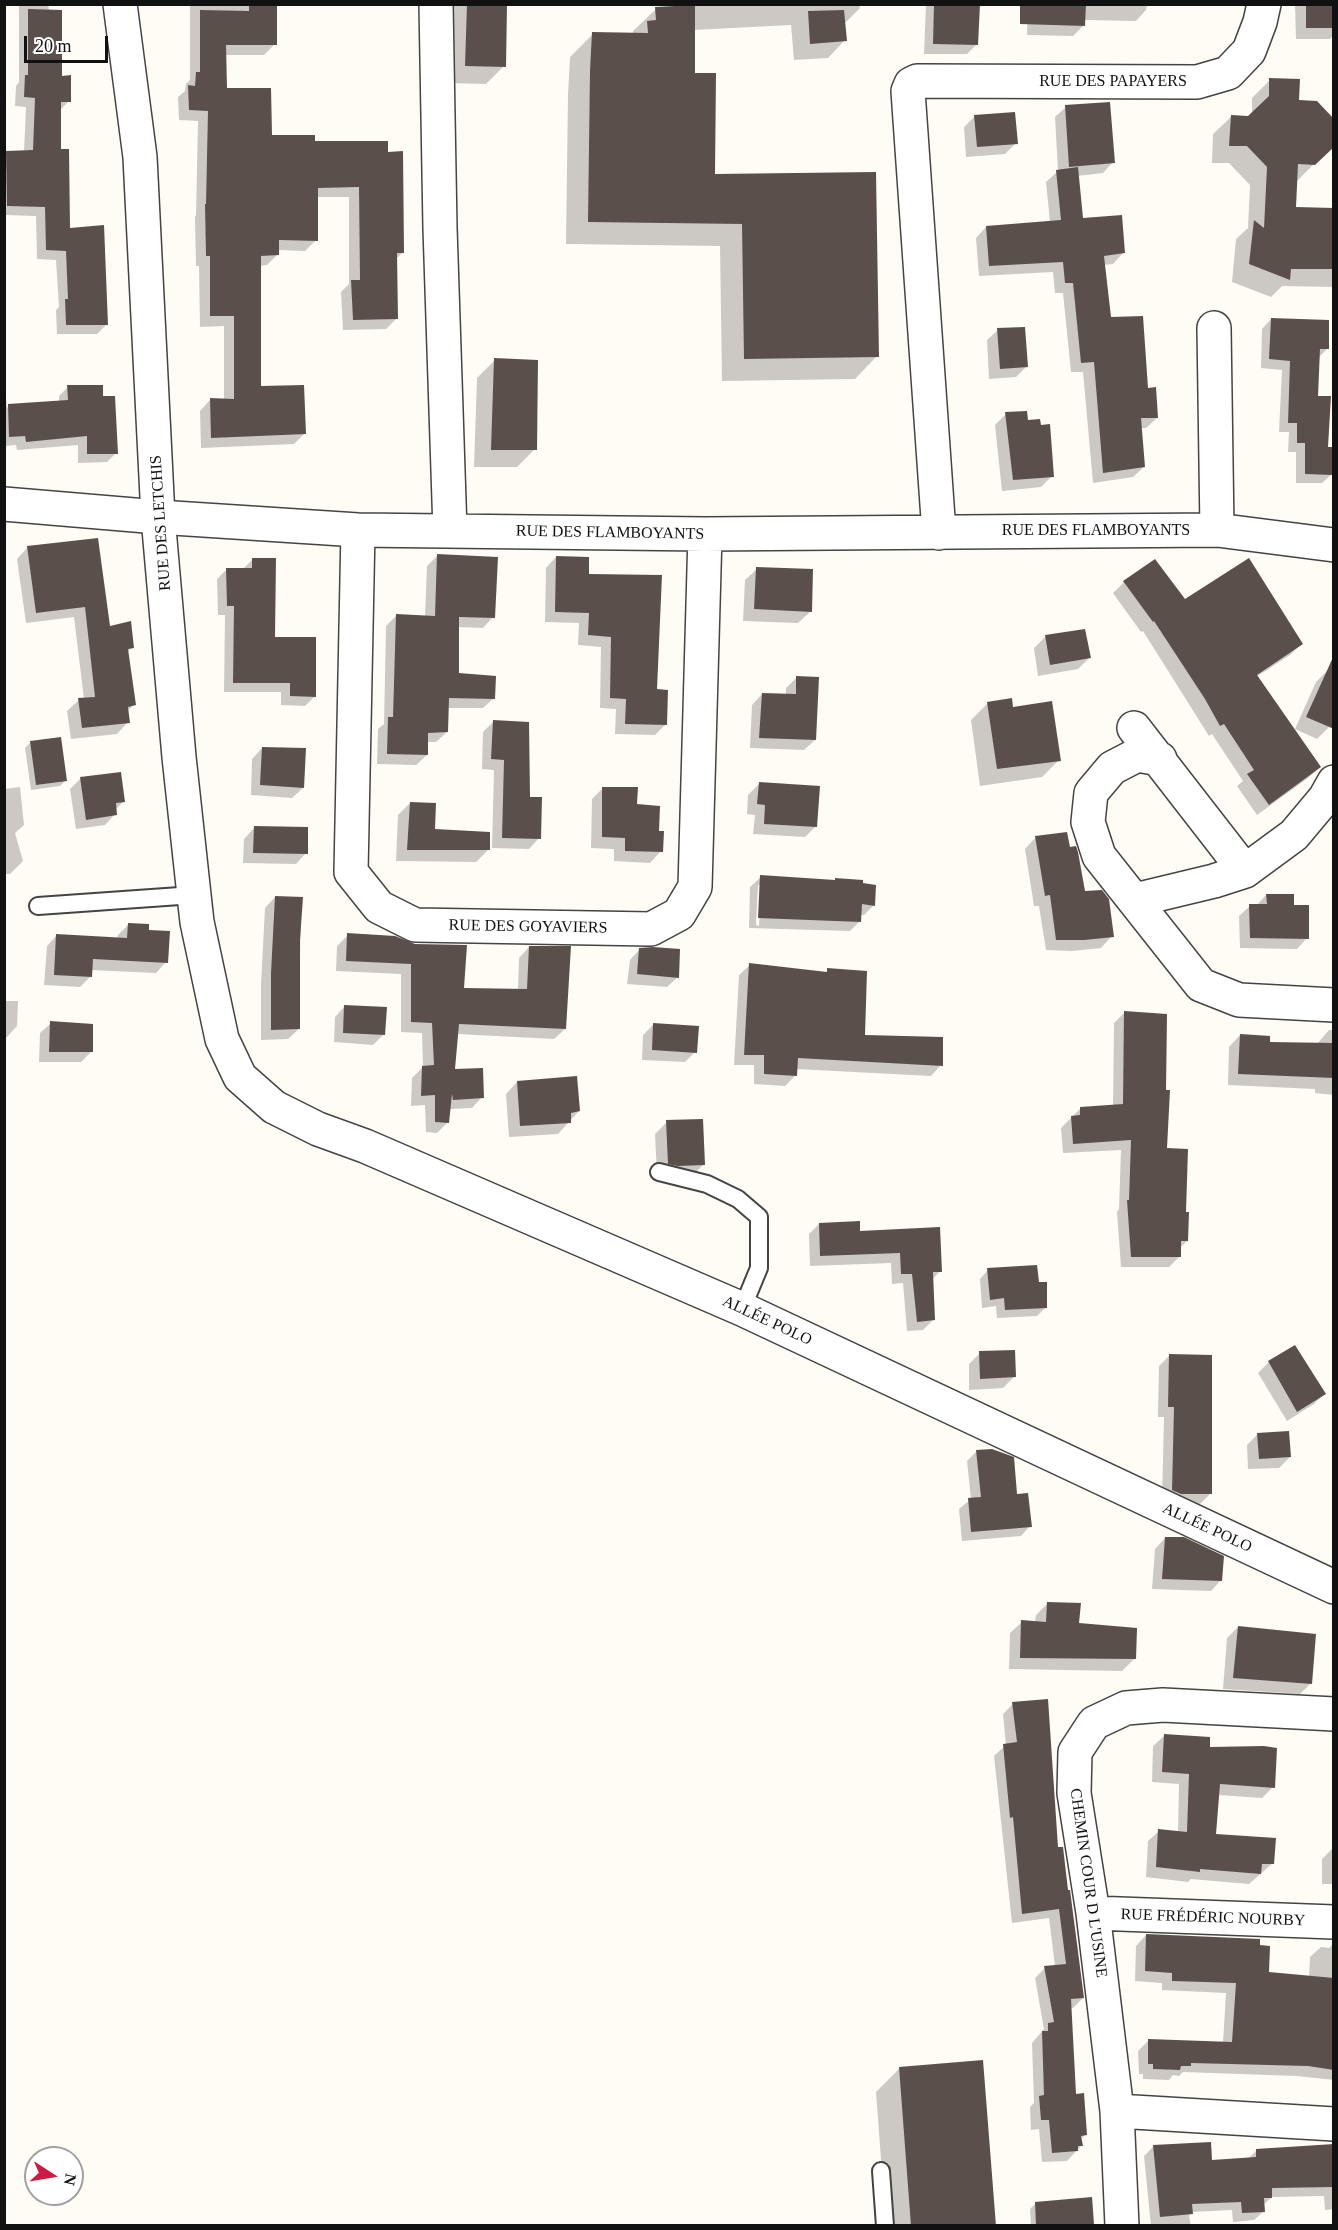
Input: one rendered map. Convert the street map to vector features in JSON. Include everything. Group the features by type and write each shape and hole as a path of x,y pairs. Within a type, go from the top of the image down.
{"street":[{"name":"RUE DES LETCHIS","path":"120,4 140,157 158,517 179,757 198,922 222,1039"},
{"path":"436,4 440,228 450,531"},
{"name":"RUE DES PAPAYERS","path":"939,532 908,91 911,84 917,81 1197,82 1228,73 1249,51 1264,4"},
{"path":"1215,328 1217,530"},
{"name":"RUE DES FLAMBOYANTS","path":"4,504 358,530 705,534 1217,530 1334,545"},
{"name":"RUE DES GOYAVIERS","path":"358,530 351,872 380,907 415,925 651,929 679,914 695,887 705,534"},
{"path":"1134,728 1245,871"},
{"path":"1160,759 1137,755 1112,768 1091,793 1088,822 1099,856 1202,985 1239,1000 1334,1005"},
{"path":"1135,900 1245,871 1294,835 1325,798 1334,782"},
{"name":"ALLÉE POLO","path":"222,1039 240,1077 274,1107 318,1129 365,1146 742,1309 1334,1587"},
{"name":"CHEMIN COUR D L'USINE","path":"1122,2226 1117,2111 1093,1913 1074,1793 1076,1752 1094,1723 1126,1708 1163,1705 1334,1714"},
{"name":"RUE FRÉDÉRIC NOURBY","path":"1093,1913 1334,1922"},
{"path":"1117,2111 1334,2124"}],"lane":[{"path":"38,906 194,895"},
{"path":"659,1172 707,1184 738,1199 759,1217 759,1268 742,1309"},
{"path":"881,2171 885,2226"}],"building":[{"path":"249,4 277,4 277,45 226,45 227,88 271,88 272,135 315,135 315,141 388,141 388,152 403,151 404,253 397,253 398,319 353,320 351,280 360,280 359,187 318,188 318,241 279,240 279,255 261,256 261,386 304,385 306,434 211,438 210,398 234,399 234,316 210,316 210,256 206,256 205,204 208,111 189,110 188,85 195,86 196,72 200,72 200,10 249,11"},
{"path":"467,4 507,4 506,67 465,66"},
{"path":"934,4 980,4 978,45 933,44"},
{"path":"1020,4 1086,4 1085,26 1020,24"},
{"path":"1306,4 1334,4 1334,28 1306,28"},
{"path":"695,5 695,73 716,73 715,174 876,172 879,357 744,359 742,224 588,222 592,32 648,33 647,21 656,20 655,7"},
{"path":"28,9 62,10 62,76 71,75 71,102 61,102 61,149 69,149 70,228 104,225 108,325 66,325 65,299 68,299 66,251 46,250 45,207 7,206 6,151 33,150 35,98 24,97 25,75 28,75"},
{"path":"844,10 847,41 810,44 808,11"},
{"path":"1269,78 1300,79 1299,100 1317,101 1334,119 1334,147 1315,165 1298,164 1296,207 1334,208 1334,269 1291,269 1290,280 1249,264 1254,220 1264,228 1267,167 1247,146 1229,146 1231,115 1248,116 1269,96"},
{"path":"1110,102 1115,163 1069,167 1065,105"},
{"path":"1015,112 1018,144 977,147 974,115"},
{"path":"1078,167 1083,218 1122,215 1125,253 1104,256 1111,317 1143,316 1148,388 1156,387 1158,418 1141,418 1145,467 1103,473 1094,362 1081,363 1073,283 1065,283 1063,262 989,266 986,226 1061,220 1056,170"},
{"path":"1271,318 1329,320 1329,349 1320,349 1318,396 1331,396 1328,447 1333,447 1333,475 1305,474 1305,443 1297,443 1297,423 1288,423 1290,361 1269,359"},
{"path":"1025,327 1028,367 1000,369 997,328"},
{"path":"494,358 538,360 537,450 491,450"},
{"path":"67,385 103,385 103,396 115,396 118,454 87,454 87,436 26,442 25,436 9,437 8,404 68,400"},
{"path":"1027,411 1028,420 1040,419 1041,425 1050,424 1054,477 1013,480 1005,412"},
{"path":"98,538 110,626 131,621 134,648 128,649 136,705 128,707 130,723 82,728 78,698 95,697 85,607 36,613 27,546"},
{"path":"437,554 498,557 495,618 459,617 459,673 496,676 495,699 449,698 448,732 428,733 428,755 387,754 388,717 393,717 396,614 435,616"},
{"path":"556,556 589,557 589,574 662,575 657,689 668,690 667,725 625,724 626,699 610,698 611,637 588,635 589,613 555,612"},
{"path":"252,558 276,558 275,637 316,637 316,697 290,696 290,683 233,683 234,606 227,606 226,568 252,568"},
{"path":"1249,558 1303,644 1257,675 1321,767 1269,805 1247,774 1254,770 1224,724 1220,726 1154,621 1123,581 1155,559 1185,599"},
{"path":"756,567 813,569 812,612 754,609"},
{"path":"1085,629 1091,658 1050,665 1045,635"},
{"path":"1334,655 1334,729 1306,717"},
{"path":"796,676 819,677 816,740 759,738 762,693 796,694"},
{"path":"1012,698 1013,707 1052,701 1061,761 997,769 987,702"},
{"path":"493,720 529,722 530,797 542,797 541,839 502,838 504,760 491,759"},
{"path":"61,737 67,781 36,785 30,741"},
{"path":"262,747 306,748 304,788 260,785"},
{"path":"121,772 125,802 116,803 117,815 86,820 80,777"},
{"path":"759,782 820,786 817,827 764,824 765,805 757,804"},
{"path":"602,787 638,787 637,804 660,806 659,831 664,831 663,852 625,851 625,838 602,837"},
{"path":"410,802 436,803 435,829 490,832 490,850 407,850"},
{"path":"254,826 308,827 308,854 253,853"},
{"path":"1067,832 1070,847 1076,846 1078,852 1085,891 1102,890 1109,899 1114,937 1056,940 1050,895 1045,896 1035,836"},
{"path":"760,875 863,880 863,883 876,885 875,906 862,904 861,922 758,918"},
{"path":"1266,894 1294,894 1294,905 1309,905 1309,939 1250,938 1249,904 1267,904"},
{"path":"275,896 303,897 300,940 300,1029 271,1030"},
{"path":"128,923 149,924 149,930 170,931 168,963 93,959 92,977 54,975 56,934 127,938"},
{"path":"347,933 395,936 415,944 467,945 464,988 527,989 529,946 571,946 566,1029 459,1024 455,1069 483,1068 484,1098 453,1100 452,1094 449,1123 435,1122 435,1095 421,1096 422,1066 434,1065 432,1023 411,1022 411,964 346,961"},
{"path":"639,948 680,949 679,978 637,974"},
{"path":"749,963 827,972 827,968 867,971 865,1035 943,1037 943,1066 798,1058 797,1076 764,1074 764,1055 744,1055"},
{"path":"344,1005 387,1007 385,1035 343,1033"},
{"path":"1124,1011 1167,1014 1166,1090 1170,1090 1167,1148 1188,1149 1186,1212 1189,1212 1188,1241 1181,1241 1181,1257 1131,1257 1127,1200 1129,1200 1131,1140 1073,1144 1071,1116 1080,1115 1080,1107 1123,1104"},
{"path":"50,1021 93,1024 93,1052 49,1052"},
{"path":"653,1023 699,1026 697,1053 652,1050"},
{"path":"1240,1034 1270,1036 1270,1042 1334,1043 1334,1078 1238,1074"},
{"path":"577,1076 580,1111 571,1113 571,1123 520,1126 517,1081"},
{"path":"703,1119 705,1165 668,1164 666,1120"},
{"path":"860,1221 860,1231 940,1227 942,1272 933,1272 935,1320 917,1322 912,1274 901,1274 900,1253 820,1256 819,1223"},
{"path":"1037,1265 1039,1282 1047,1282 1047,1308 1005,1310 1004,1298 990,1300 987,1268"},
{"path":"1295,1345 1326,1394 1297,1412 1268,1361"},
{"path":"1015,1350 1016,1377 980,1379 979,1351"},
{"path":"1169,1354 1212,1355 1212,1494 1181,1494 1172,1490 1174,1407 1168,1407"},
{"path":"1289,1431 1291,1457 1259,1459 1257,1433"},
{"path":"992,1449 1014,1457 1017,1494 1028,1493 1032,1527 971,1532 968,1498 981,1497 976,1450"},
{"path":"1165,1537 1184,1537 1224,1556 1222,1581 1162,1579"},
{"path":"1047,1602 1081,1603 1079,1623 1137,1628 1136,1659 1020,1658 1021,1620 1046,1622"},
{"path":"1238,1626 1316,1634 1312,1684 1233,1678"},
{"path":"1048,1699 1058,1847 1063,1847 1084,1998 1071,1999 1076,2094 1084,2093 1087,2135 1081,2136 1083,2146 1078,2146 1078,2151 1052,2153 1049,2120 1041,2120 1039,2096 1044,2095 1042,2031 1048,2031 1048,2023 1054,2022 1044,1966 1066,1964 1059,1909 1022,1914 1013,1817 1010,1818 1003,1744 1017,1742 1012,1702"},
{"path":"1164,1734 1210,1737 1210,1747 1264,1746 1277,1748 1275,1788 1220,1784 1216,1834 1276,1838 1274,1864 1262,1864 1261,1874 1200,1869 1200,1872 1156,1867 1158,1829 1187,1832 1189,1774 1162,1772"},
{"path":"1146,1934 1260,1939 1260,1945 1270,1946 1269,1972 1334,1978 1334,2070 1308,2066 1191,2063 1191,2066 1181,2066 1180,2070 1153,2069 1153,2064 1148,2064 1148,2039 1232,2042 1236,1983 1172,1981 1172,1973 1145,1971"},
{"path":"983,2060 996,2226 911,2226 899,2067"},
{"path":"1211,2142 1212,2160 1256,2157 1256,2149 1334,2144 1334,2187 1272,2188 1272,2198 1264,2198 1265,2212 1242,2213 1241,2202 1192,2204 1193,2214 1160,2217 1153,2145"},
{"path":"1092,2197 1094,2224 1036,2226 1035,2202"}]}
